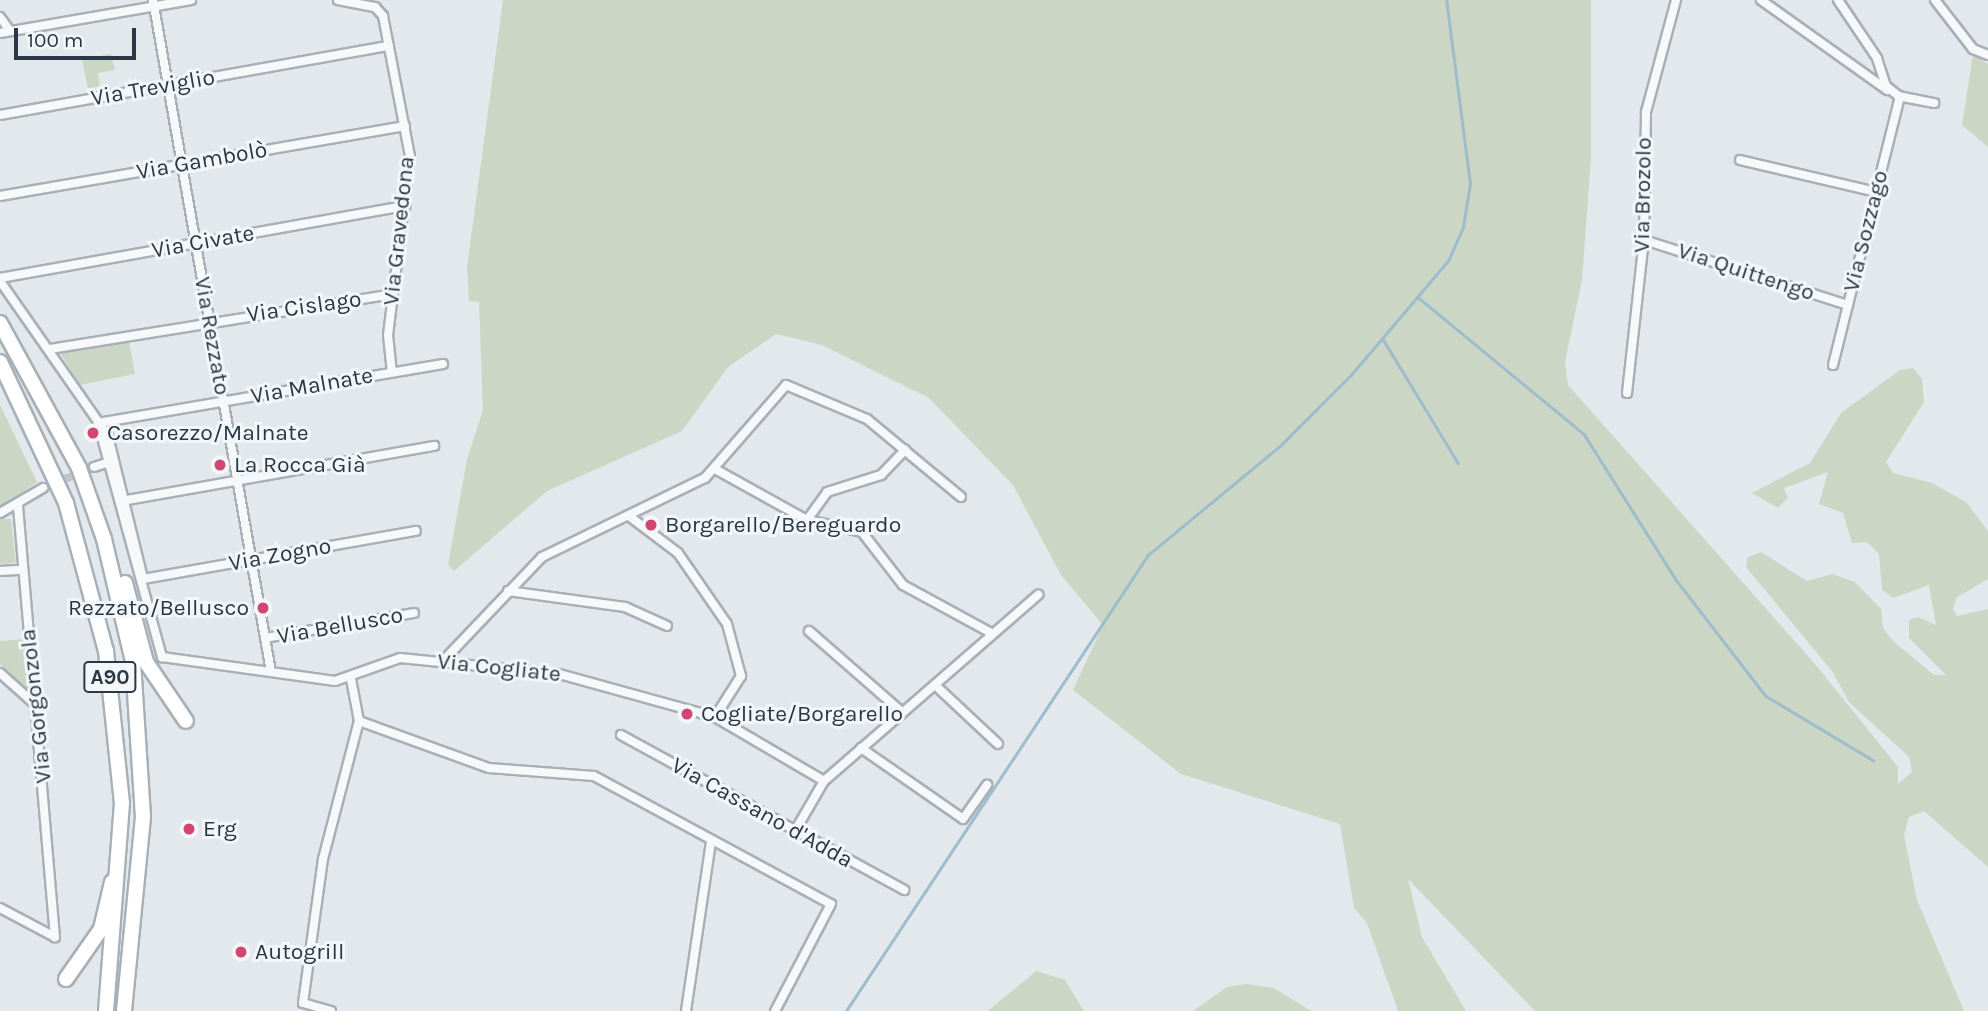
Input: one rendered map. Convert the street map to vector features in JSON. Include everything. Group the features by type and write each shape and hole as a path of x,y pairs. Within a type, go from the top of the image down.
{"highway":[{"name":"A90","path":"0,323 49,405 104,539 133,663 143,780 124,1011"},
{"name":"A90","path":"0,362 54,471 96,604 117,729 122,844 106,1011"},
{"path":"104,539 122,572 146,662 186,721"},
{"path":"66,979 101,929 122,844"}],"street":[{"path":"0,33 154,3 191,0"},
{"name":"Via Gravedona","path":"338,0 378,9 389,46 411,164 393,294 391,372"},
{"name":"Via Brozolo","path":"1627,393 1644,240 1646,112 1676,0"},
{"path":"1761,0 1900,97 1934,103"},
{"path":"1838,0 1877,58 1886,86 1900,97"},
{"path":"1935,0 1973,49 1988,55"},
{"name":"Via Rezzato","path":"154,3 271,672"},
{"path":"0,17 10,31"},
{"name":"Via Treviglio","path":"0,116 389,46"},
{"name":"Via Sozzago","path":"1833,365 1900,97"},
{"name":"Via Gambolò","path":"0,196 405,126"},
{"path":"1740,160 1876,192"},
{"name":"Via Civate","path":"0,279 406,206"},
{"name":"Via Quittengo","path":"1644,240 1848,304"},
{"path":"0,279 108,436 127,500 160,653 271,672 351,679 359,721 323,859 303,1003 331,1011"},
{"name":"Via Cislago","path":"50,349 209,321 393,294"},
{"name":"Via Malnate","path":"98,423 443,364"},
{"path":"442,662 545,555 629,516 715,469 786,385 859,415 961,497"},
{"path":"98,423 106,463 143,579"},
{"path":"127,500 434,446"},
{"path":"807,520 830,490 881,475 905,450"},
{"path":"94,467 106,463"},
{"path":"715,469 807,520 862,532 903,585 993,634"},
{"path":"0,513 18,506 43,488"},
{"name":"Via Gorgonzola","path":"0,908 55,937 18,506"},
{"path":"629,516 678,553 727,624 741,676 715,717"},
{"name":"Via Zogno","path":"143,579 416,531"},
{"path":"0,571 22,570"},
{"path":"508,591 625,607 667,626"},
{"path":"795,831 824,780 1038,595"},
{"name":"Via Bellusco","path":"265,638 414,613"},
{"path":"809,631 902,712"},
{"name":"Via Cogliate","path":"351,679 396,658 569,676 715,717 824,780"},
{"path":"0,673 37,706"},
{"path":"934,685 998,744"},
{"path":"359,721 489,768 594,776 831,904 775,1011"},
{"name":"Via Cassano d'Adda","path":"621,735 904,890"},
{"path":"861,748 963,819 987,785"},
{"path":"686,1011 711,841"}],"green space":[{"path":"503,0 1591,0 1591,158 1582,280 1565,362 1568,385 1815,664 1898,767 1898,784 1912,772 1909,757 1849,702 1832,671 1746,567 1748,557 1761,552 1807,581 1832,574 1855,582 1881,609 1883,628 1894,642 1934,675 1946,675 1909,638 1909,620 1918,617 1936,625 1929,585 1893,598 1882,590 1879,554 1867,542 1852,543 1843,513 1819,504 1828,472 1784,488 1788,498 1778,508 1752,493 1810,463 1841,413 1900,370 1913,368 1922,379 1924,402 1886,462 1893,473 1932,483 1966,502 1988,531 1988,579 1957,597 1953,609 1957,616 1988,609 1988,867 1924,811 1909,817 1904,835 1917,900 1964,1011 1535,1011 1408,879 1422,937 1466,1011 1398,1011 1367,923 1354,908 1340,824 1181,774 1073,690 1103,625 1061,575 1013,485 929,398 822,345 776,334 728,367 682,431 547,491 454,571 448,565 467,459 483,410 479,302 469,301 467,267"},
{"path":"111,54 115,70 98,73 100,86 88,89 82,59"},
{"path":"1973,55 1988,64 1988,147 1962,125"},
{"path":"129,341 135,374 80,385 60,353"},
{"path":"0,405 37,482 2,507 0,507"},
{"path":"0,519 11,519 16,563 0,564"},
{"path":"24,639 32,696 0,664 0,641"},
{"path":"1036,971 1065,980 1084,1011 988,1011"},
{"path":"1247,984 1274,988 1311,1011 1193,1011 1227,987"}],"waterway":[{"path":"846,1011 1148,555 1281,445 1350,376 1448,261 1463,227 1470,184 1446,0"},
{"path":"1419,298 1584,434 1677,581 1766,696 1873,760"},
{"path":"1383,339 1458,463"}],"tunnel":[{"path":"43,488 94,467"}],"place":[{"name":"Casorezzo/Malnate","path":"93,433"},
{"name":"La Rocca Già","path":"220,465"},
{"name":"Borgarello/Bereguardo","path":"651,525"},
{"name":"Rezzato/Bellusco","path":"263,608"},
{"name":"Cogliate/Borgarello","path":"687,714"},
{"name":"Erg","path":"189,829"},
{"name":"Autogrill","path":"241,952"}]}
